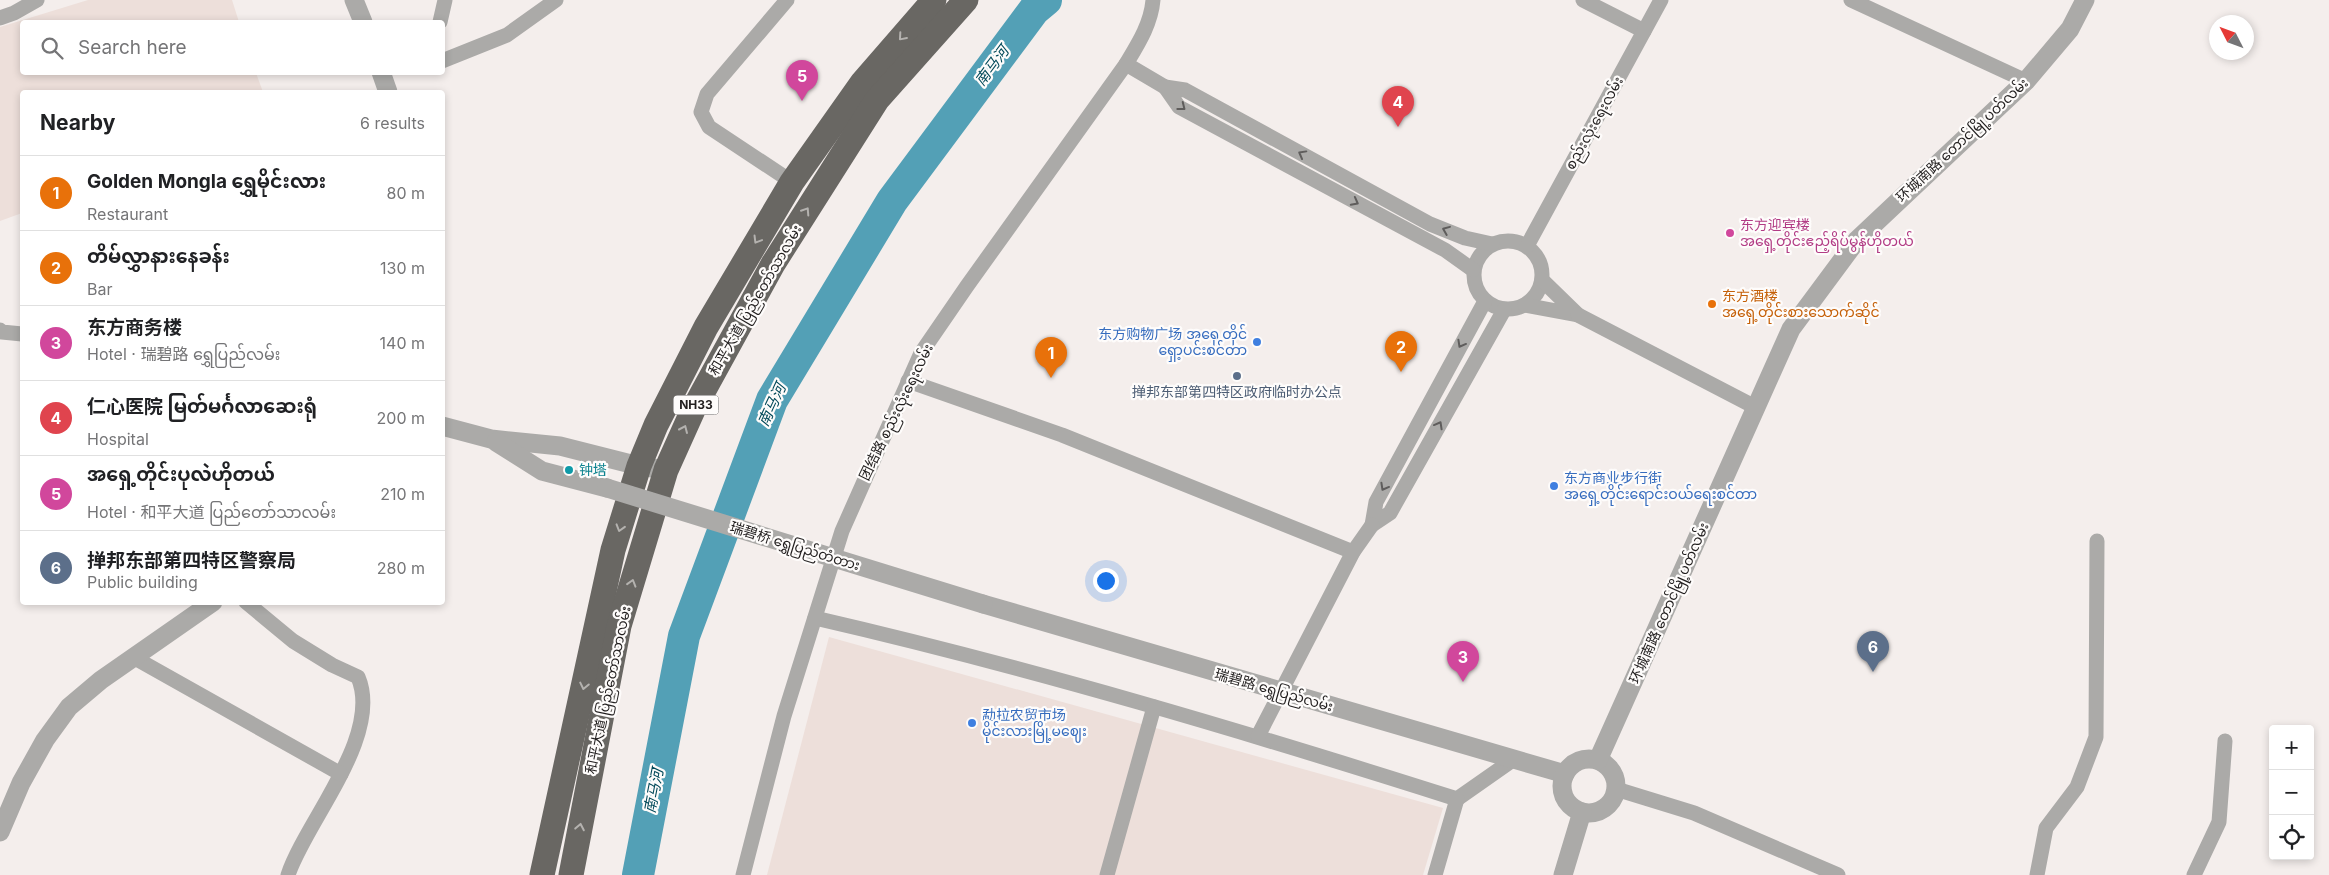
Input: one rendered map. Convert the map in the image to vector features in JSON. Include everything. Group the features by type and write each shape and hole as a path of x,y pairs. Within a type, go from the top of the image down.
{"highway":[{"name":"和平大道 ပြည်တော်သာလမ်း","path":"542,875 613,550 639,466 656,425 706,327 792,182 862,83 934,0"},
{"name":"和平大道 ပြည်တော်သာလမ်း","path":"571,875 619,626 666,470 693,410 773,264 877,100 966,0"}],"street":[{"path":"0,18 14,13 37,0"},
{"path":"354,0 362,20"},
{"path":"440,20 445,0"},
{"path":"445,59 507,35 556,0"},
{"path":"787,0 707,94 701,112 709,127 792,182"},
{"name":"团结路 စည်းလုံးရေးလမ်း","path":"744,875 784,716 842,531 921,353 966,286 1126,64 1145,31 1151,15 1153,0"},
{"path":"1584,0 1644,31"},
{"name":"စည်းလုံးရေးလမ်း","path":"1527,246 1661,0"},
{"path":"1851,0 2026,81"},
{"name":"环城南路 တောင်မြို့ပတ်လမ်း","path":"1598,760 1791,329 1857,240 2026,81 2070,29 2085,0"},
{"path":"1126,64 1165,87 1185,90 1430,224 1464,238 1492,244"},
{"path":"383,75 387,90"},
{"path":"1165,87 1179,107 1445,250 1473,270"},
{"path":"1504,241 1516,242 1527,246 1540,262 1542,280 1534,298 1516,309 1504,310 1495,308 1477,292 1474,280 1473,270 1482,252 1492,244 1504,241"},
{"path":"1542,280 1578,315 1756,408"},
{"path":"1372,525 1376,502 1485,301"},
{"path":"1525,305 1578,315"},
{"path":"1258,736 1353,552 1372,525 1390,513 1504,310"},
{"path":"1,332 20,334"},
{"path":"908,382 1062,435 1353,552"},
{"path":"445,427 491,439 560,446 639,466 666,470"},
{"name":"瑞碧桥 ရွှေပြည်တံတား","path":"491,439 542,471 607,488 983,604"},
{"path":"2037,875 2046,828 2077,787 2096,737 2097,541"},
{"name":"瑞碧路 ရွှေပြည်လမ်း","path":"983,604 1565,774"},
{"path":"0,832 21,783 45,740 69,707 101,680 209,605"},
{"path":"250,605 293,641 332,665 358,677 362,687 362,710 356,736 341,774 293,858 288,875"},
{"path":"816,618 916,641 1258,736 1458,799"},
{"path":"133,658 341,774"},
{"path":"1107,875 1154,707"},
{"path":"2194,875 2220,822 2226,741"},
{"path":"1435,875 1458,799 1514,759"},
{"path":"1583,760 1598,760 1612,771 1616,788 1614,796 1605,808 1598,812 1582,812 1568,804 1564,797 1562,781 1565,774 1575,763 1583,760"},
{"path":"1616,788 1694,813 1838,875"},
{"path":"1563,875 1582,812"}],"shaded area":[{"path":"88,0 232,0 238,20 23,20"},
{"path":"20,21 20,75 257,75 262,90 20,90 20,214 0,221 0,27"},
{"name":"勐拉农贸市场 မိုင်းလားမြို့မဈေး","path":"829,637 1443,808 1423,875 767,875"}],"waterway":[{"name":"南马河","path":"638,875 684,636 772,400 892,201 1034,10 1046,0"}],"place":[{"name":"အရှေ့တိုင်းပုလဲဟိုတယ်","path":"802,101"},
{"name":"仁心医院 မြတ်မင်္ဂလာဆေးရုံ","path":"1398,127"},
{"name":"东方迎宾楼 အရှေ့တိုင်းဧည့်ရိပ်မွန်ဟိုတယ်","path":"1730,233"},
{"name":"东方酒楼 အရှေ့တိုင်းစားသောက်ဆိုင်","path":"1712,304"},
{"name":"东方购物广场 အရှေ့တိုင် ရှော့ပင်းစင်တာ","path":"1257,342"},
{"name":"တိမ်လွှာနားနေခန်း","path":"1401,372"},
{"name":"掸邦东部第四特区政府临时办公点","path":"1237,376"},
{"name":"Golden Mongla ရွှေမိုင်းလား","path":"1051,378"},
{"name":"钟塔","path":"569,470"},
{"name":"东方商业步行街 အရှေ့တိုင်းရောင်းဝယ်ရေးစင်တာ","path":"1554,486"},
{"name":"掸邦东部第四特区警察局","path":"1873,672"},
{"name":"东方商务楼","path":"1463,682"},
{"name":"勐拉农贸市场 မိုင်းလားမြို့မဈေး","path":"972,723"}]}
